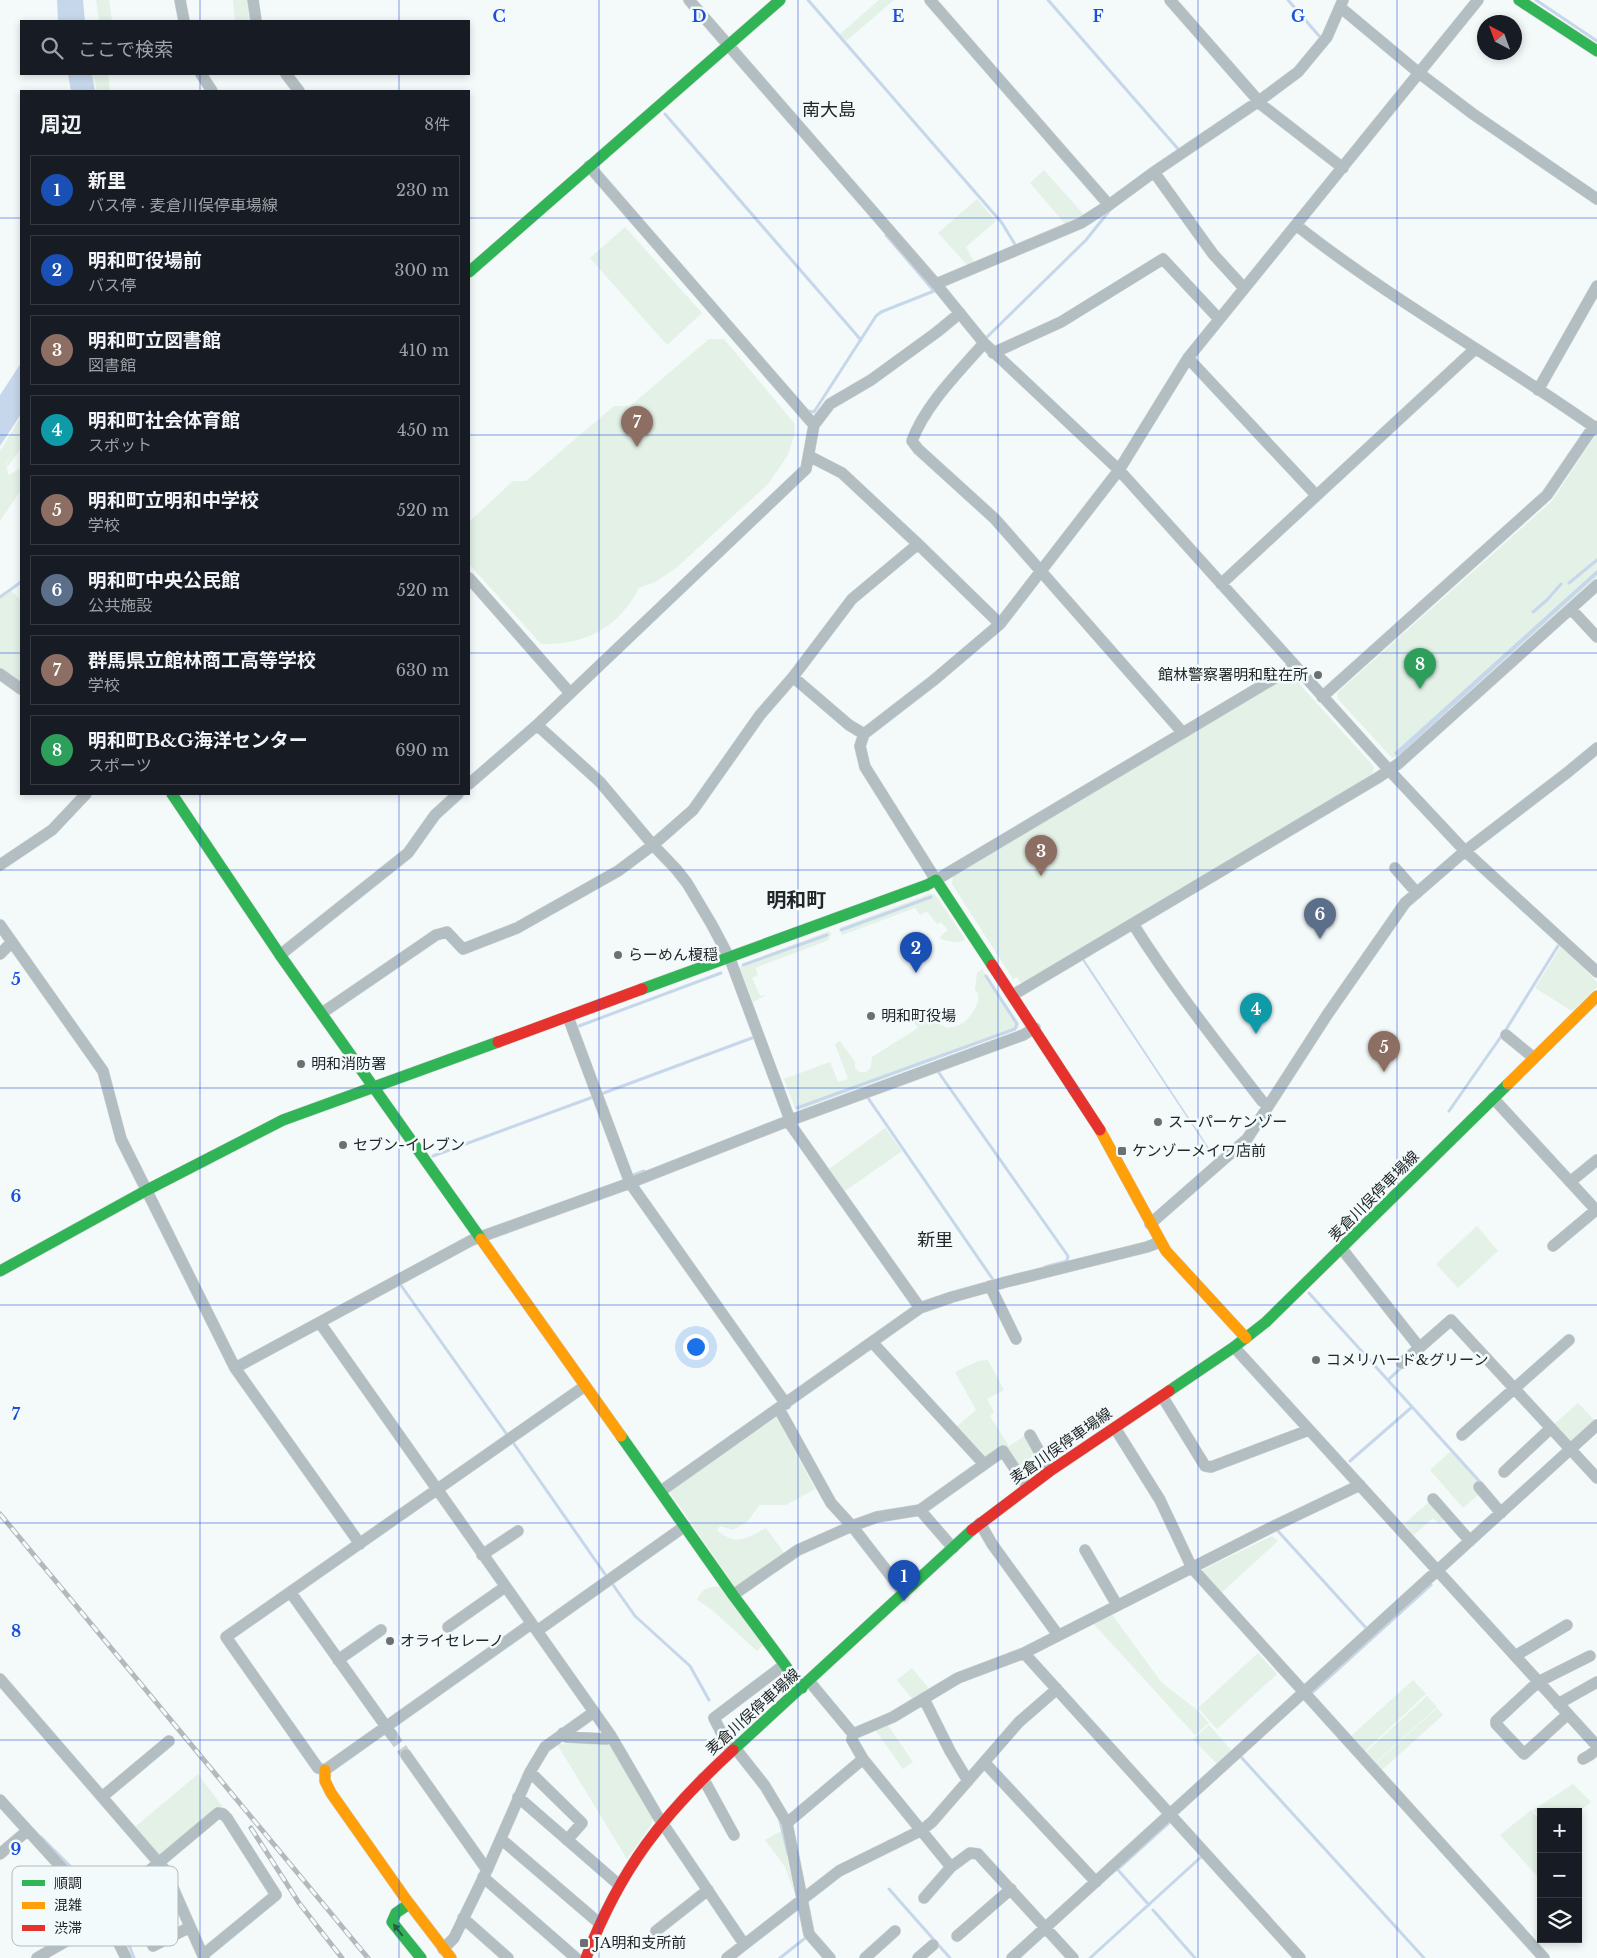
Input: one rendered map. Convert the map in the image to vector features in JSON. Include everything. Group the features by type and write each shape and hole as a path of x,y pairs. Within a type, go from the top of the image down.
{"street":[{"path":"180,0 184,20"},
{"path":"253,0 256,20"},
{"path":"689,0 936,284 993,353 1119,470 1322,697 1465,851 1597,972"},
{"path":"470,271 780,0"},
{"path":"930,0 1109,205"},
{"path":"1170,0 1259,101 1343,168"},
{"path":"1246,1338 1177,1264 1160,1242 1102,1132 936,880 865,767 860,746 864,734 934,680 1000,624 1119,470 1188,358 1478,0"},
{"path":"1518,0 1597,51"},
{"path":"936,284 1081,223 1109,205 1298,72 1327,37 1342,3 1419,73 1474,114 1597,199"},
{"path":"202,75 211,90"},
{"path":"287,75 298,90"},
{"path":"589,166 814,425"},
{"path":"1154,172 1213,254 1244,288"},
{"path":"1296,225 1321,245 1475,349 1596,427 1547,495 1322,697"},
{"path":"993,353 1061,322 1163,259 1219,320"},
{"path":"1538,390 1597,286"},
{"path":"470,783 536,725 806,469 814,425 830,404 871,380 960,313"},
{"path":"984,343 944,390 917,429 912,441 918,449 996,519 1183,733"},
{"path":"1221,584 1475,349"},
{"path":"1188,358 1316,495"},
{"path":"809,456 842,473 1000,624"},
{"path":"322,1013 436,935 448,932 463,949 508,932 618,871 653,845 693,810 760,716 793,677 852,600 918,544"},
{"path":"470,579 570,693"},
{"path":"1013,995 1389,770 1597,585"},
{"path":"1571,609 1597,638"},
{"path":"0,1271 147,1190 283,1120 927,886 1295,666"},
{"path":"0,674 20,688"},
{"path":"793,677 849,725 864,734"},
{"path":"536,725 600,782 687,884 730,959 789,1121 920,1308"},
{"path":"1150,1224 1247,1139 1327,1014 1405,903 1465,851 1597,748"},
{"path":"0,865 52,830 85,795"},
{"path":"173,795 280,955 585,1386 662,1491 733,1594 784,1664 806,1684 853,1734"},
{"path":"280,955 408,853 435,815 457,795"},
{"path":"1395,868 1417,893"},
{"path":"1133,924 1159,966 1221,1049 1262,1101 1268,1104"},
{"path":"0,925 103,1071 121,1140 235,1368 360,1544"},
{"path":"0,954 12,942"},
{"name":"麦倉川俣停車場線","path":"586,1958 599,1924 618,1884 640,1850 662,1822 703,1778 980,1523 1050,1471 1234,1347 1280,1310 1597,996"},
{"path":"568,1017 630,1183 783,1406 831,1503 852,1526 904,1593"},
{"path":"235,1368 472,1240 630,1183 1035,1028"},
{"path":"1506,1035 1534,1058"},
{"path":"1494,1098 1596,1211 1553,1246"},
{"path":"1570,1182 1597,1160"},
{"path":"662,1491 920,1308 990,1286 1147,1248 1160,1242"},
{"path":"1342,1249 1420,1347"},
{"path":"990,1286 1016,1339"},
{"path":"1402,1363 1451,1320 1597,1478"},
{"path":"320,1323 594,1712 662,1822 744,1944"},
{"path":"1462,1435 1569,1340"},
{"path":"872,1342 984,1464"},
{"path":"1234,1347 1597,1747 1590,1756 1583,1759"},
{"path":"585,1386 226,1637 318,1768 325,1770 390,1731 534,1628 685,1526"},
{"path":"1162,1396 1205,1466 1211,1467 1309,1430"},
{"path":"1012,1958 1597,1425"},
{"path":"1115,1428 1160,1500 1192,1568 1544,1958"},
{"path":"1504,1472 1551,1428"},
{"path":"1030,1435 1050,1471"},
{"path":"733,1594 798,1550 852,1526 878,1517 920,1510 1004,1451 1027,1487"},
{"path":"853,1734 893,1717 958,1678 1024,1653 1360,1485"},
{"path":"1479,1487 1500,1512"},
{"path":"1433,1499 1470,1541"},
{"path":"920,1510 953,1548"},
{"path":"980,1523 992,1544 1058,1635"},
{"path":"482,1555 518,1531"},
{"path":"1085,1550 1117,1605"},
{"path":"448,1627 505,1587"},
{"path":"291,1593 390,1731"},
{"path":"1514,1656 1567,1626"},
{"path":"338,1660 380,1630"},
{"path":"1024,1653 1300,1958"},
{"path":"1568,1714 1524,1754 1496,1724 1496,1721 1538,1682 1590,1656"},
{"path":"784,1664 714,1718 733,1750 765,1786 787,1823 809,1934 830,1958"},
{"path":"0,1679 162,1866"},
{"path":"1558,1704 1597,1682"},
{"path":"727,1958 839,1871 922,1830 932,1822 1019,1722 1057,1689"},
{"path":"924,1699 950,1752 968,1781"},
{"path":"435,1958 447,1954 501,1839 518,1797 545,1747 594,1712"},
{"path":"563,1734 566,1737 606,1739 610,1736"},
{"path":"853,1734 852,1740 862,1759 951,1867"},
{"path":"102,1797 169,1741"},
{"path":"406,1755 485,1874 576,1958"},
{"path":"787,1823 862,1759"},
{"path":"984,1763 1096,1882"},
{"path":"325,1770 325,1781 331,1792 409,1904 447,1954"},
{"path":"530,1772 582,1823 567,1840"},
{"path":"703,1778 734,1835"},
{"path":"518,1797 618,1884"},
{"path":"0,1800 60,1866"},
{"path":"155,1866 218,1813 223,1814 276,1892 275,1896 203,1956 178,1900"},
{"path":"0,1854 27,1831"},
{"path":"501,1839 599,1924"},
{"path":"924,1898 951,1867 970,1853 978,1854 1072,1958"},
{"path":"957,1936 1011,1889"},
{"path":"656,1931 708,1890"},
{"path":"409,1904 396,1913 392,1922 421,1958"},
{"path":"464,1918 508,1958"},
{"path":"178,1933 190,1927"},
{"path":"865,1958 895,1930"},
{"path":"918,1958 933,1944"},
{"path":"37,1958 55,1946"},
{"path":"120,1946 126,1958"}],"shaded area":[{"path":"96,0 109,0 112,20 99,20"},
{"path":"233,0 247,0 249,20 235,20"},
{"path":"879,0 894,0 846,41 840,34"},
{"path":"93,75 108,75 110,90 97,90"},
{"path":"1044,170 1085,216 1067,226 1030,183"},
{"path":"977,199 996,221 966,247 975,264 968,266 938,233"},
{"path":"625,227 702,313 667,345 590,258"},
{"path":"709,339 724,339 794,423 795,433 788,455 768,484 675,569 655,582 639,588 631,602 611,624 586,637 572,641 557,644 541,644 470,565 470,521 513,481 526,481 614,406 630,406"},
{"path":"20,419 20,450 7,467 7,463 12,455 6,463 8,475 20,469 20,491 0,521 0,451"},
{"path":"1595,436 1597,436 1597,578 1396,757 1392,758 1338,699 1337,693 1552,501"},
{"path":"11,591 20,599 20,684 0,669 0,599"},
{"path":"1287,678 1295,679 1374,767 1372,775 1022,985 1017,977 1013,979 952,884 953,876"},
{"path":"929,894 934,894 937,897 965,939 963,941 957,942 941,939 940,937 948,930 941,922 937,924 927,911 920,915 915,908 842,935 839,928"},
{"path":"829,931 832,934 829,940 755,968 758,975 752,978 760,996 766,995 753,1002 740,968 744,963"},
{"path":"1561,946 1597,982 1597,987 1572,1011 1535,988"},
{"path":"982,969 1019,1023 1019,1028 802,1109 795,1108 784,1079 830,1062 838,1082 848,1079 835,1044 840,1041 855,1062 855,1068 859,1072 866,1072 871,1067 872,1057 918,1028 910,1015 911,1012 916,1012 947,1028 957,1026 966,1021 978,1002 978,994 975,989 977,973"},
{"path":"885,1128 902,1151 845,1191 829,1169"},
{"path":"1477,1226 1498,1251 1458,1288 1436,1264"},
{"path":"988,1360 1004,1390 987,1399 994,1412 990,1416 1009,1446 1026,1435 1038,1453 1018,1466 1006,1448 984,1458 955,1428 976,1410 955,1372 978,1361"},
{"path":"1578,1403 1596,1422 1572,1444 1552,1426"},
{"path":"777,1417 815,1489 786,1505 759,1505 748,1521 733,1530 720,1526 717,1530 730,1538 736,1539 747,1538 766,1528 785,1554 735,1587 669,1491"},
{"path":"1451,1451 1485,1489 1463,1508 1430,1470"},
{"path":"1429,1502 1445,1519 1439,1524 1433,1518 1414,1535 1404,1524"},
{"path":"1272,1536 1278,1541 1220,1594 1202,1570"},
{"path":"721,1586 764,1644 757,1651 711,1609 697,1600 706,1589"},
{"path":"1110,1612 1162,1683 1197,1710 1209,1723 1195,1735 1092,1622"},
{"path":"1258,1653 1277,1674 1217,1729 1198,1708"},
{"path":"912,1668 930,1690 913,1700 897,1680"},
{"path":"1413,1680 1426,1694 1364,1752 1350,1737"},
{"path":"1427,1696 1437,1707 1376,1762 1366,1752"},
{"path":"1437,1708 1443,1715 1382,1770 1376,1763"},
{"path":"887,1724 913,1762 903,1769 874,1728"},
{"path":"1209,1725 1232,1751 1217,1764 1193,1739"},
{"path":"608,1742 653,1817 651,1825 627,1859 557,1744"},
{"path":"198,1774 225,1810 159,1855 135,1827"},
{"path":"1573,1784 1591,1802 1582,1809 1537,1808 1537,1814 1533,1810"},
{"path":"1531,1810 1537,1817 1537,1876 1500,1835"},
{"path":"782,1831 794,1892 785,1867 765,1840"}],"water":[{"path":"57,0 83,0 85,20 58,20"},
{"path":"68,75 92,75 95,90 71,90"},
{"path":"20,365 20,416 0,446 0,395"},
{"path":"1597,570 1597,575 1397,757 1394,753"},
{"path":"1084,959 1215,1157 1214,1158 1082,960"},
{"path":"1431,1583 1433,1585 1313,1694 1311,1692"}],"waterway":[{"path":"808,0 1002,223 1016,246"},
{"path":"1048,0 1179,150"},
{"path":"1288,0 1320,37"},
{"path":"1536,0 1597,41"},
{"path":"665,114 861,340"},
{"path":"987,337 1086,240 1110,210"},
{"path":"808,411 814,412 876,316 881,312 934,291 886,235"},
{"path":"1569,583 1597,560"},
{"path":"0,597 20,583"},
{"path":"1533,612 1561,584"},
{"path":"841,930 931,897"},
{"path":"743,965 827,935"},
{"path":"1449,1111 1507,1028 1558,946"},
{"path":"579,1026 721,973"},
{"path":"797,1108 1015,1029 1017,1024 986,976"},
{"path":"601,1094 752,1038"},
{"path":"939,1073 1068,1256 1067,1261 1045,1267"},
{"path":"433,1156 593,1097"},
{"path":"868,1098 994,1281"},
{"path":"631,1176 644,1171"},
{"path":"400,1284 508,1436"},
{"path":"1309,1293 1481,1483"},
{"path":"1388,1380 1402,1367"},
{"path":"1350,1461 1412,1407"},
{"path":"512,1441 607,1577"},
{"path":"1277,1530 1367,1629"},
{"path":"611,1582 635,1616 690,1666 709,1700"},
{"path":"1241,1757 1424,1958"},
{"path":"780,1821 788,1854"},
{"path":"1117,1870 1170,1822"},
{"path":"41,1837 69,1866"},
{"path":"1090,1958 1201,1857"},
{"path":"1118,1870 1149,1905"},
{"path":"889,1889 950,1958"},
{"path":"1153,1910 1195,1958"},
{"path":"780,1958 804,1939"},
{"path":"129,1946 134,1958"}],"tunnel":[{"path":"392,1735 406,1755"}],"railway":[{"path":"0,1514 368,1958"},
{"path":"251,1828 299,1903 342,1958"}],"traffic: fast":[{"path":"470,271 780,0"},
{"path":"1519,0 1597,51"},
{"path":"173,795 280,955 481,1239"},
{"path":"642,989 927,885 936,880 992,965"},
{"path":"0,1271 147,1190 283,1120 498,1042"},
{"path":"1169,1391 1234,1347 1266,1322 1508,1084"},
{"path":"621,1436 733,1595 802,1688"},
{"path":"733,1750 972,1530"},
{"path":"409,1904 396,1913 392,1922 421,1958"}],"traffic: slow":[{"path":"1508,1084 1597,996"},
{"path":"1100,1130 1166,1251 1246,1338"},
{"path":"481,1239 621,1436"},
{"path":"325,1770 325,1781 331,1793 405,1898 451,1958"}],"traffic: jam":[{"path":"992,965 1100,1130"},
{"path":"498,1042 642,989"},
{"path":"972,1530 1050,1471 1169,1391"},
{"path":"586,1958 613,1897 646,1845 685,1797 733,1750"}],"place":[{"name":"群馬県立館林商工高等学校","path":"637,447"},
{"name":"館林警察署明和駐在所","path":"1318,675"},
{"name":"明和町B&G海洋センター","path":"1420,689"},
{"name":"明和町立図書館","path":"1041,876"},
{"name":"明和町中央公民館","path":"1320,939"},
{"name":"らーめん榎穏","path":"618,955"},
{"name":"明和町役場前","path":"916,973"},
{"name":"明和町役場","path":"871,1016"},
{"name":"明和町社会体育館","path":"1256,1034"},
{"name":"明和消防署","path":"301,1064"},
{"name":"明和町立明和中学校","path":"1384,1072"},
{"name":"スーパーケンゾー","path":"1158,1122"},
{"name":"セブン-イレブン","path":"343,1145"},
{"name":"ケンゾーメイワ店前","path":"1122,1151"},
{"name":"コメリハード&グリーン","path":"1316,1360"},
{"name":"新里","path":"904,1601"},
{"name":"オライセレーノ","path":"390,1641"},
{"name":"JA明和支所前","path":"584,1943"}],"district":[{"name":"南大島","path":"829,110"},
{"name":"明和町","path":"796,900"},
{"name":"新里","path":"935,1240"}]}
